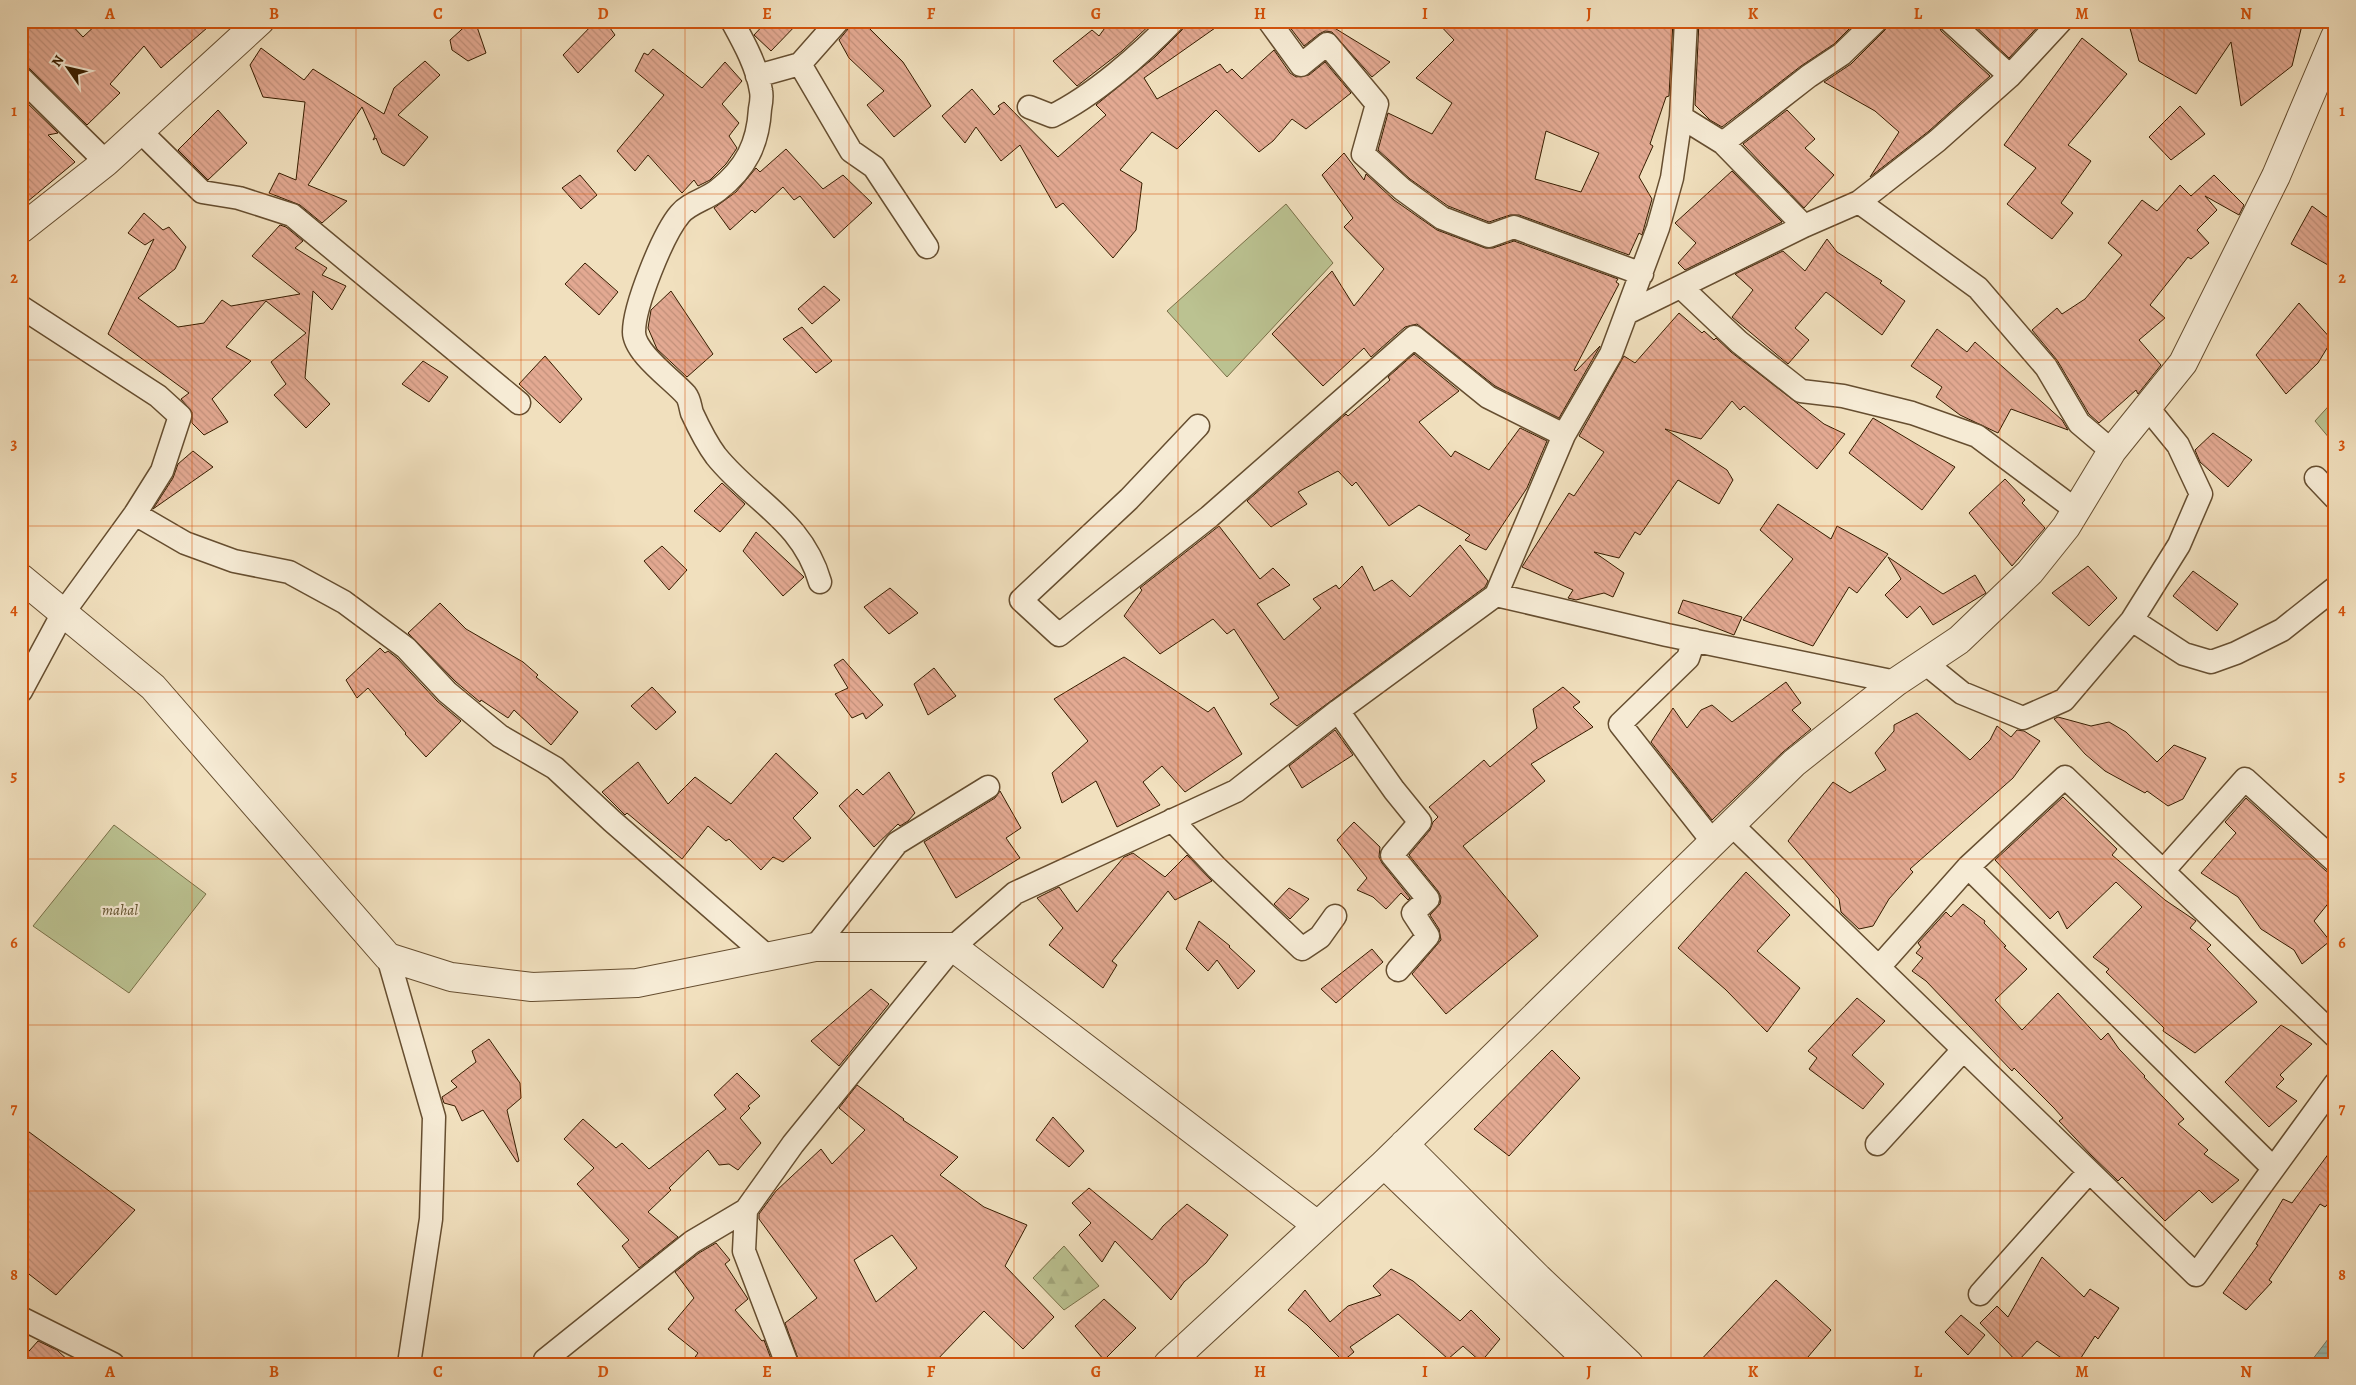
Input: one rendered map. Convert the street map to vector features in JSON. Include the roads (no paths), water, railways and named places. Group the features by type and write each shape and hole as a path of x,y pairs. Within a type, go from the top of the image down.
{"street":[{"path":"21,229 106,162 260,21"},
{"path":"732,21 748,50 762,92 759,133 748,158 718,190 681,212 665,237 641,298 634,334 644,355 688,397 692,412 715,454 747,489 775,511 801,540 816,568 820,582"},
{"path":"757,76 800,64 838,21"},
{"path":"1029,107 1052,116 1075,105 1155,39 1173,21"},
{"path":"545,1360 692,1242 746,1210 793,1144 953,947 1015,892 1236,790 1496,595 1564,435 1611,354 1658,228 1672,178 1681,117 1686,21"},
{"path":"1723,143 1809,76 1842,54 1876,21"},
{"path":"1950,21 2010,76"},
{"path":"1627,313 1682,288 1804,226 1859,202 1938,141 2010,76 2060,21"},
{"path":"1276,23 1301,65 1327,44 1377,104 1363,154 1402,189 1442,218 1489,236 1514,227 1642,274"},
{"path":"1168,1364 1384,1164 1794,763 1896,682 1959,640 2030,572 2066,527 2112,451 2183,363 2276,176 2335,37"},
{"path":"800,64 851,151 874,167 927,247"},
{"path":"21,78 106,162"},
{"path":"1681,117 1723,143 1804,226"},
{"path":"140,131 202,192 240,198 292,214 518,402"},
{"path":"1859,202 1978,288 2046,367 2079,423 2112,451"},
{"path":"1682,288 1739,342 1801,391 1843,396 1912,413 1977,436 2076,510"},
{"path":"21,306 158,396 180,416 162,471 135,514 63,613 21,691"},
{"path":"1198,426 1129,499 1021,600 1059,635 1209,517 1414,336 1488,397 1564,435"},
{"path":"1924,663 1962,693 2023,718 2064,700 2132,620 2179,545 2200,494 2178,445 2148,407"},
{"path":"2316,478 2335,498"},
{"path":"135,514 185,543 234,561 289,572 344,602 406,648 446,692 500,736 555,768 612,821 768,956"},
{"path":"21,578 153,687 388,957 434,1117 431,1219 409,1364"},
{"path":"2132,620 2184,654 2211,662 2236,653 2282,630 2335,588"},
{"path":"1496,595 1694,640 1896,682"},
{"path":"1694,640 1688,658 1620,724 1722,833 1879,967 2196,1275 2335,1084"},
{"path":"1338,712 1394,790 1420,822 1392,856 1428,900 1413,913 1428,936 1398,970"},
{"path":"1879,967 1968,867 2066,777 2335,1036"},
{"path":"2164,870 2245,779 2335,861"},
{"path":"815,947 897,842 988,787"},
{"path":"1172,820 1216,867 1302,949 1320,937 1335,916"},
{"path":"1968,867 2273,1168"},
{"path":"388,957 451,977 532,987 637,983 815,947 953,947 1317,1225"},
{"path":"1877,1144 1963,1050"},
{"path":"1404,1144 1538,1278 1629,1364"},
{"path":"1384,1164 1592,1364"},
{"path":"1980,1294 2089,1172"},
{"path":"746,1210 744,1251 787,1364"},
{"path":"21,1318 113,1364"}],"water":[{"path":"2335,1330 2335,1364 2309,1364"}],"park label":[{"name":"mahal","path":"120,910"}]}
